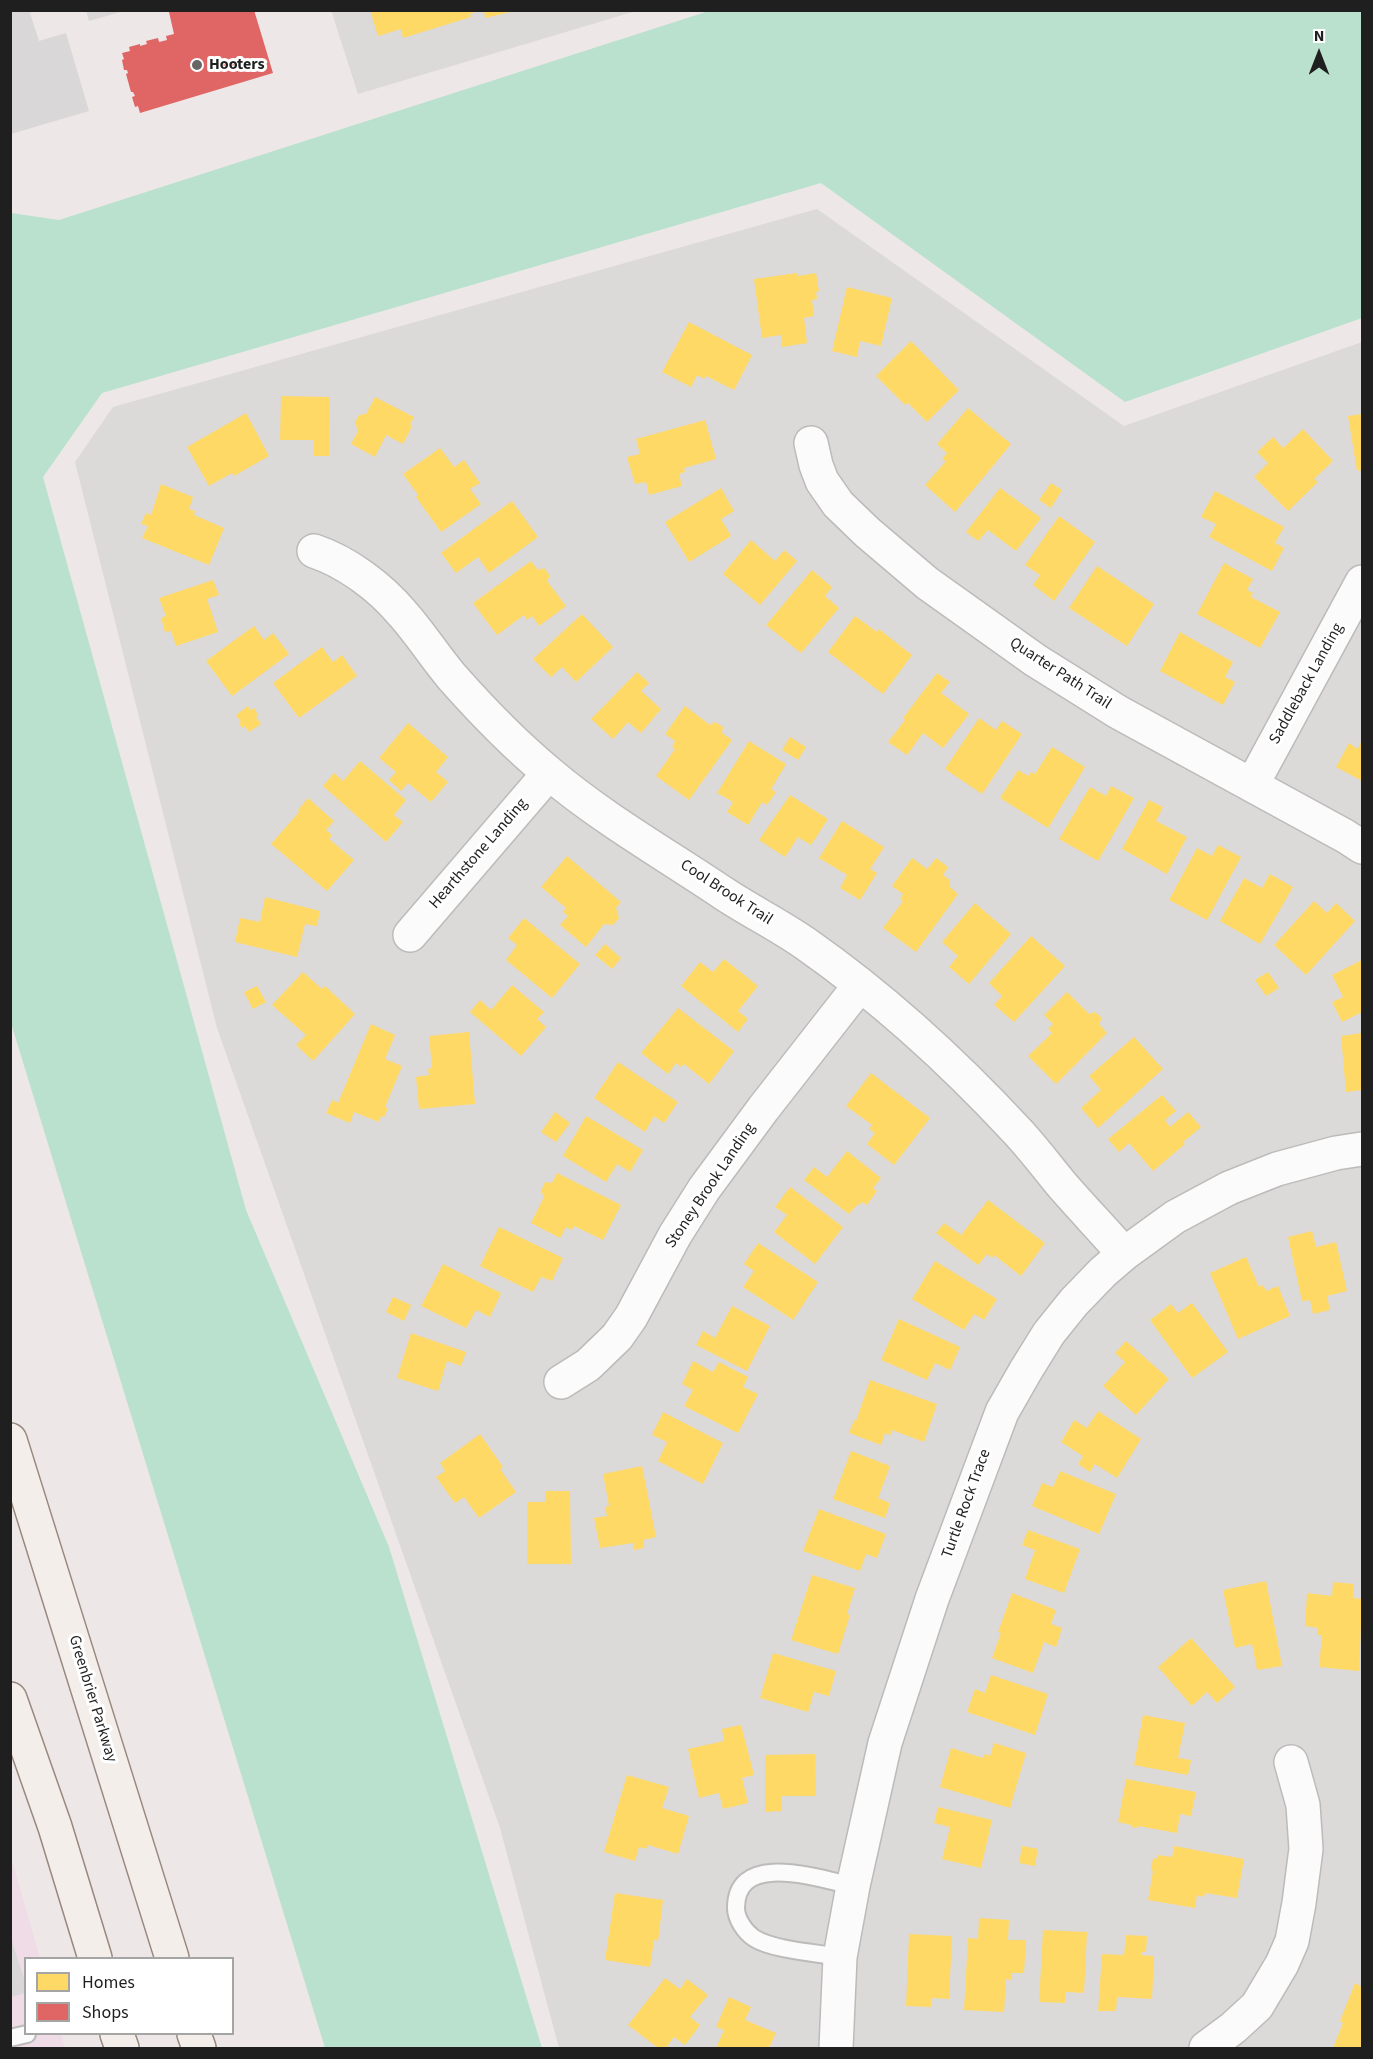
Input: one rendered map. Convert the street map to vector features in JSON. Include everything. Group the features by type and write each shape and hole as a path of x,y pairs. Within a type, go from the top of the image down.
{"main road":[{"name":"Greenbrier Parkway","path":"10,1440 171,1957"},
{"path":"10,1699 55,1827 93,1957"}],"street":[{"name":"Quarter Path Trail","path":"811,443 822,481 838,504 927,583 1053,671 1118,712 1362,847"},
{"name":"Cool Brook Trail","path":"314,551 358,575 390,600 451,676 492,720 549,773 624,828 804,943 896,1014 976,1088 1019,1132 1062,1185 1124,1254"},
{"name":"Saddleback Landing","path":"1252,785 1362,582"},
{"name":"Hearthstone Landing","path":"410,935 549,773"},
{"name":"Stoney Brook Landing","path":"561,1382 588,1365 617,1337 631,1317 675,1235 704,1189 860,985"},
{"name":"Turtle Rock Trace","path":"836,2049 840,1958 853,1886 885,1743 946,1561 1002,1412 1049,1333 1074,1302 1124,1254 1174,1217 1229,1188 1277,1169 1336,1153 1362,1149"},
{"path":"1206,2049 1257,2006 1282,1964 1292,1941 1306,1849 1303,1805 1291,1762"}],"lane":[{"path":"840,1958 772,1945 754,1938 742,1926 736,1913 736,1902 743,1884 756,1874 783,1872 853,1886"}],"shaded area":[{"path":"11,10 36,11 30,13 39,41 66,33 89,111 11,134"},
{"path":"86,10 124,10 124,11 89,21"},
{"path":"331,10 636,11 358,94"},
{"path":"712,10 1362,11 1362,318 1125,402 821,183 102,393 43,477 246,1210 389,1547 542,2048 325,2048 11,1023 11,213 59,220"},
{"path":"817,209 1124,426 1362,342 1362,2048 559,2048 500,1828 217,1028 75,462 113,407"},
{"path":"10,1854 40,1957 24,1957 24,2035 61,2035 65,2048 11,2048"},
{"path":"10,1935 24,1979 24,1993 11,1997"}],"building: Homes":[{"path":"370,10 479,11 470,14 471,17 403,38 401,29 378,36"},
{"path":"483,10 514,10 514,11 486,18"},
{"path":"797,273 798,276 816,273 819,291 816,292 817,299 812,300 814,316 804,318 807,343 782,347 781,335 762,338 754,279"},
{"path":"847,287 892,298 881,346 860,341 857,357 832,351"},
{"path":"689,322 752,355 734,390 706,376 704,379 697,375 691,387 662,372"},
{"path":"911,341 959,390 927,422 908,403 905,405 876,376"},
{"path":"281,396 330,397 329,456 314,456 314,440 280,440"},
{"path":"375,397 414,417 403,444 386,435 375,457 351,444 358,431 355,422 359,415 366,414"},
{"path":"968,408 1011,444 955,512 925,485 946,461 942,459 947,453 937,444"},
{"path":"246,413 269,456 234,476 232,473 209,486 187,447"},
{"path":"1362,414 1362,470 1357,471 1348,416"},
{"path":"705,420 716,459 684,468 685,472 679,474 682,486 649,495 646,482 635,484 627,457 640,454 636,439"},
{"path":"1303,429 1333,461 1314,479 1318,482 1288,511 1254,477 1268,463 1257,452 1273,437 1283,448"},
{"path":"440,448 454,467 464,460 480,483 470,489 481,504 441,532 403,474"},
{"path":"1051,483 1062,490 1051,508 1039,500"},
{"path":"161,484 193,497 189,509 195,511 194,515 224,528 209,565 142,538 148,526 141,524 146,513 151,515"},
{"path":"721,488 734,511 721,519 731,536 689,562 665,522"},
{"path":"1000,488 1041,518 1016,551 988,530 978,541 966,532"},
{"path":"1215,491 1284,527 1275,543 1284,548 1272,571 1209,537 1216,524 1201,517"},
{"path":"512,501 538,537 489,573 478,557 456,573 441,553"},
{"path":"1059,516 1095,542 1054,601 1033,585 1040,575 1025,565"},
{"path":"751,540 775,561 784,550 797,561 760,605 723,574"},
{"path":"531,561 538,570 544,568 550,576 547,581 566,606 539,626 532,616 527,620 524,615 497,635 473,603"},
{"path":"1224,563 1253,579 1247,590 1253,593 1251,597 1280,612 1260,648 1197,614"},
{"path":"1097,566 1154,604 1127,646 1069,608"},
{"path":"812,570 832,587 825,596 839,608 801,653 766,625"},
{"path":"213,580 219,595 207,599 218,632 176,646 171,631 165,632 161,618 166,616 159,598"},
{"path":"582,614 613,647 576,682 562,667 551,677 533,659"},
{"path":"855,616 877,632 879,629 912,655 883,694 828,652"},
{"path":"254,626 264,640 273,633 289,654 232,696 206,661"},
{"path":"1180,632 1233,662 1225,677 1235,682 1223,705 1160,671"},
{"path":"322,647 333,662 342,655 357,676 299,718 273,683"},
{"path":"637,672 649,683 641,691 661,709 641,733 628,722 613,739 591,719"},
{"path":"937,673 950,682 941,693 969,714 943,748 923,733 907,755 888,742"},
{"path":"248,706 250,710 254,708 261,724 249,732 245,726 242,728 236,715"},
{"path":"685,706 710,725 715,722 723,727 722,733 732,740 689,800 656,776 675,749 672,747 675,741 665,734"},
{"path":"979,718 996,730 1002,721 1022,734 982,794 945,769"},
{"path":"408,723 448,757 436,772 448,782 431,802 408,783 401,791 389,780 396,772 379,758"},
{"path":"790,737 806,747 798,760 782,750"},
{"path":"1362,740 1362,781 1336,767 1349,743 1358,749"},
{"path":"749,741 786,764 771,789 776,792 767,805 762,802 748,825 727,812 733,802 717,793"},
{"path":"1052,747 1085,767 1048,828 1000,798 1018,770 1028,776 1031,772 1035,774"},
{"path":"360,761 406,800 394,815 403,822 386,842 323,786 334,773 343,781"},
{"path":"1111,786 1134,798 1098,861 1059,839 1090,787 1106,796"},
{"path":"790,795 828,819 811,845 798,837 785,857 759,840"},
{"path":"308,798 334,821 326,830 332,835 329,839 354,860 327,891 271,844"},
{"path":"1149,800 1163,807 1156,821 1187,837 1167,874 1122,849"},
{"path":"842,821 884,847 870,869 877,873 860,900 840,888 847,875 819,858"},
{"path":"1218,845 1241,857 1207,920 1169,900 1197,848 1212,856"},
{"path":"567,856 621,902 616,908 619,918 613,925 604,924 586,947 560,925 568,916 563,912 566,908 541,887"},
{"path":"912,858 927,869 936,858 948,867 943,875 950,880 950,887 958,894 916,952 883,928 903,901 900,899 903,894 892,886"},
{"path":"1270,874 1293,887 1260,944 1220,921 1244,878 1262,888"},
{"path":"265,897 320,911 317,926 305,924 297,957 235,942 240,918 260,922"},
{"path":"1314,901 1327,913 1336,903 1355,921 1306,975 1274,945"},
{"path":"975,903 1011,934 969,984 949,967 958,956 942,942"},
{"path":"524,918 580,964 552,998 506,960 517,945 508,938"},
{"path":"1031,936 1065,966 1014,1022 994,1005 1002,996 989,983"},
{"path":"605,944 621,958 612,969 595,955"},
{"path":"724,959 758,986 738,1011 748,1019 738,1032 681,986 700,962 713,972"},
{"path":"1362,960 1362,1012 1342,1022 1332,1002 1343,997 1332,975"},
{"path":"303,972 322,989 325,986 355,1014 313,1061 296,1045 306,1035 272,1005"},
{"path":"1268,972 1279,988 1266,996 1255,980"},
{"path":"512,985 544,1012 537,1019 546,1027 521,1056 470,1012 480,1000 491,1010"},
{"path":"257,986 266,1002 253,1009 244,992"},
{"path":"1067,992 1089,1014 1095,1012 1102,1018 1099,1024 1107,1033 1056,1084 1028,1056 1052,1033 1048,1029 1053,1024 1044,1015"},
{"path":"678,1008 734,1051 709,1084 684,1064 681,1067 676,1063 668,1074 641,1053"},
{"path":"371,1024 395,1035 385,1059 402,1066 385,1107 388,1108 384,1117 381,1116 379,1122 354,1112 350,1123 326,1113 332,1100 338,1103"},
{"path":"469,1032 475,1104 419,1109 416,1077 429,1075 428,1069 432,1068 429,1036"},
{"path":"1362,1033 1362,1090 1346,1092 1341,1036"},
{"path":"1134,1037 1163,1069 1098,1128 1081,1108 1101,1090 1089,1076"},
{"path":"618,1062 678,1102 664,1123 654,1116 645,1132 594,1098"},
{"path":"871,1073 930,1118 894,1165 867,1144 875,1133 869,1129 872,1125 846,1106"},
{"path":"1162,1095 1176,1111 1165,1120 1170,1127 1188,1112 1201,1127 1153,1171 1129,1143 1119,1152 1108,1139"},
{"path":"555,1112 570,1123 556,1142 541,1132"},
{"path":"586,1116 643,1150 630,1172 617,1164 606,1182 563,1156"},
{"path":"847,1151 881,1178 873,1188 877,1191 867,1205 862,1202 858,1204 849,1214 804,1180 814,1167 827,1177"},
{"path":"557,1173 621,1205 603,1240 574,1226 572,1230 566,1227 560,1238 531,1223 544,1197 541,1191 545,1182 552,1183"},
{"path":"790,1187 843,1227 815,1264 774,1232 787,1215 775,1207"},
{"path":"988,1200 1045,1243 1021,1276 994,1255 992,1258 987,1254 978,1265 936,1233 944,1223 961,1235"},
{"path":"499,1227 563,1258 552,1281 541,1277 533,1292 480,1266"},
{"path":"1312,1231 1316,1247 1336,1242 1347,1291 1327,1296 1330,1310 1313,1314 1310,1300 1302,1301 1288,1237"},
{"path":"758,1243 818,1282 793,1320 743,1287 754,1271 744,1264"},
{"path":"1246,1257 1259,1287 1263,1285 1266,1291 1278,1286 1290,1316 1238,1339 1210,1273"},
{"path":"935,1261 997,1299 984,1320 974,1314 964,1330 912,1299"},
{"path":"443,1264 501,1293 490,1317 476,1310 466,1328 421,1306"},
{"path":"393,1297 411,1305 404,1321 386,1312"},
{"path":"1192,1303 1228,1352 1192,1378 1150,1320 1171,1304 1178,1313"},
{"path":"732,1306 770,1326 747,1371 696,1345 703,1331 715,1338"},
{"path":"899,1319 960,1347 950,1370 935,1363 927,1380 881,1360"},
{"path":"411,1333 466,1352 461,1366 447,1361 438,1391 397,1378"},
{"path":"1126,1341 1169,1379 1136,1415 1103,1386 1125,1362 1115,1353"},
{"path":"693,1361 713,1372 719,1362 748,1377 743,1387 758,1394 738,1433 684,1406 693,1390 682,1384"},
{"path":"870,1380 937,1404 924,1442 892,1430 891,1435 885,1433 881,1445 849,1433 854,1420 856,1421"},
{"path":"1098,1411 1141,1439 1117,1478 1095,1464 1090,1472 1078,1464 1083,1456 1061,1442 1074,1420 1087,1428"},
{"path":"663,1412 723,1443 703,1484 658,1461 667,1442 652,1435"},
{"path":"480,1434 503,1467 500,1469 516,1492 479,1518 464,1497 455,1503 436,1477 445,1471 440,1463"},
{"path":"851,1451 890,1466 878,1498 890,1503 885,1518 833,1499"},
{"path":"642,1466 656,1537 643,1540 644,1548 634,1550 633,1543 600,1548 594,1518 607,1516 605,1507 609,1506 603,1474"},
{"path":"1060,1471 1116,1494 1099,1534 1032,1506 1042,1483 1053,1487"},
{"path":"545,1491 570,1491 571,1564 527,1564 527,1502 545,1502"},
{"path":"819,1509 886,1534 877,1558 866,1554 860,1571 803,1551"},
{"path":"1028,1530 1080,1549 1064,1593 1025,1579 1035,1550 1022,1545"},
{"path":"812,1575 855,1588 847,1614 850,1615 838,1654 791,1640"},
{"path":"1266,1581 1282,1666 1257,1670 1252,1644 1235,1648 1223,1590"},
{"path":"1333,1582 1354,1584 1353,1598 1362,1599 1359,1671 1319,1667 1322,1635 1317,1635 1318,1628 1305,1626 1307,1593 1332,1596"},
{"path":"1012,1593 1056,1610 1051,1624 1062,1628 1056,1647 1044,1642 1033,1673 992,1658 1001,1633 998,1632"},
{"path":"1191,1638 1235,1687 1217,1703 1207,1692 1192,1706 1158,1667"},
{"path":"773,1653 836,1671 829,1696 814,1692 808,1712 760,1698"},
{"path":"991,1675 1048,1694 1035,1735 967,1712 975,1689 985,1693"},
{"path":"1143,1715 1185,1723 1178,1758 1191,1760 1188,1775 1134,1765"},
{"path":"741,1725 754,1775 742,1778 748,1803 723,1809 719,1793 699,1798 688,1749 724,1741 722,1729"},
{"path":"994,1743 1026,1753 1010,1808 940,1787 951,1748 983,1758 985,1754 990,1756"},
{"path":"815,1754 816,1796 782,1796 782,1811 765,1812 765,1755"},
{"path":"627,1775 669,1787 662,1808 689,1816 678,1854 648,1845 646,1849 639,1847 635,1861 604,1852"},
{"path":"1126,1779 1196,1792 1191,1816 1180,1814 1177,1833 1138,1826 1137,1828 1131,1827 1131,1825 1118,1822"},
{"path":"938,1807 992,1820 981,1868 942,1859 950,1827 934,1823"},
{"path":"1022,1846 1038,1849 1035,1866 1019,1863"},
{"path":"1174,1846 1244,1859 1237,1898 1205,1893 1204,1897 1197,1895 1195,1908 1148,1900 1153,1858 1158,1859 1158,1855 1172,1857"},
{"path":"615,1893 663,1900 658,1941 654,1940 650,1967 605,1960"},
{"path":"979,1918 1009,1920 1008,1940 1026,1940 1024,1973 1011,1973 1011,1980 1006,1979 1004,2012 964,2010 968,1938 978,1939"},
{"path":"1043,1930 1087,1932 1084,1993 1066,1992 1065,2003 1039,2002"},
{"path":"909,1934 952,1936 949,1999 931,1998 931,2007 906,2006"},
{"path":"1126,1935 1147,1936 1146,1952 1141,1952 1141,1955 1154,1956 1152,1999 1117,1997 1116,2011 1098,2011 1102,1954 1124,1955"},
{"path":"665,1978 680,1989 687,1979 708,1995 690,2017 700,2025 685,2045 674,2037 666,2048 658,2048 628,2025"},
{"path":"1355,1983 1362,1987 1362,2048 1333,2048 1343,2023 1340,2021"},
{"path":"729,1997 751,2007 745,2020 776,2033 769,2048 716,2048 724,2030 716,2027"}],"building: Shops":[{"name":"Hooters","path":"175,10 254,10 273,73 140,113 132,97 135,96 131,92 127,70 124,70 122,53 130,51 129,47 147,44 146,41 158,38 159,42 167,40 166,36 174,34 169,12"}],"place":[{"name":"Hooters","path":"197,65"}]}
